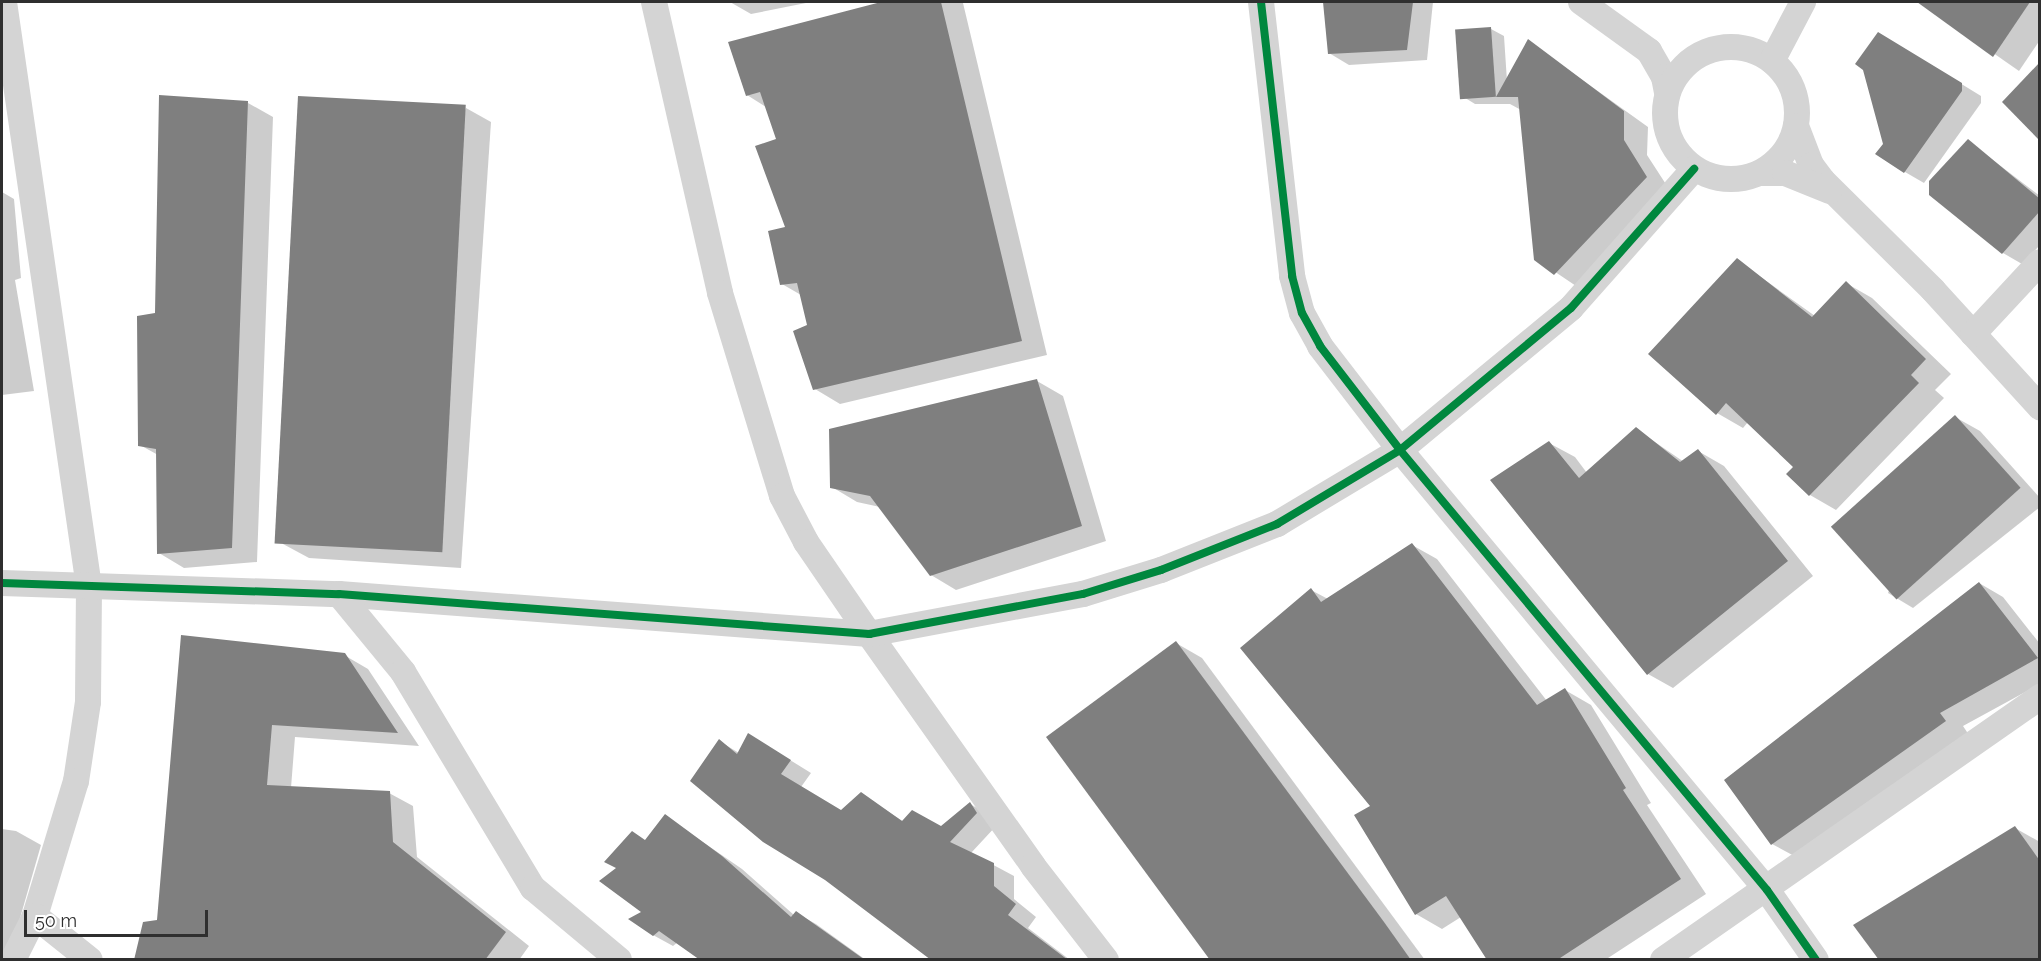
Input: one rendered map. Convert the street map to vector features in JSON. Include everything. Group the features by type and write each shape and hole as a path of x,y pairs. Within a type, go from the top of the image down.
{"street":[{"path":"4,2 89,587 88,702 76,781 35,916 13,960"},
{"path":"654,2 720,293 760,434 782,496 806,542 869,634 1033,866 1106,960"},
{"path":"1261,2 1292,276 1302,313 1320,345 1400,450 1767,890 1816,960"},
{"path":"1581,2 1638,41 1658,63 1667,92 1664,114 1667,135 1678,154 1694,169 1726,180 1760,173 1802,178 1837,196"},
{"path":"1772,61 1803,2"},
{"path":"1638,41 1668,50 1702,53 1738,47 1772,61 1794,90 1796,126 1811,165 1837,196 1973,334 2040,407"},
{"path":"1667,92 1687,63 1702,53"},
{"path":"1760,173 1784,154 1796,126"},
{"path":"2,583 339,594 869,634 1083,594 1161,570 1277,524 1400,450 1571,308 1694,169"},
{"path":"1973,334 2040,262"},
{"path":"339,594 403,672 533,888 619,960"},
{"path":"1664,960 2040,697"},
{"path":"35,916 90,960"}],"building":[{"path":"881,2 941,2 1022,341 813,390 793,331 807,325 797,283 780,285 768,231 785,227 755,146 776,139 760,92 746,96 728,42"},
{"path":"1323,2 1413,2 1407,50 1328,54"},
{"path":"1917,2 2030,2 1993,57"},
{"path":"1491,27 1496,97 1460,99 1455,30"},
{"path":"1878,32 1962,83 1962,91 1904,173 1875,154 1883,144 1863,70 1855,64"},
{"path":"1528,39 1624,111 1624,140 1647,177 1554,275 1534,260 1518,97 1496,97"},
{"path":"2040,62 2040,141 2002,102"},
{"path":"159,95 248,101 232,548 157,554 156,449 138,446 137,316 155,313"},
{"path":"298,96 466,105 442,552 275,543"},
{"path":"1968,139 2040,199 2040,211 2002,254 1929,195 1929,181"},
{"path":"1737,258 1812,317 1846,281 1926,359 1911,375 1919,383 1809,496 1786,474 1793,467 1726,403 1716,415 1648,354"},
{"path":"1037,379 1082,526 930,576 870,496 830,488 829,429"},
{"path":"1955,415 2021,488 1896,600 1831,527"},
{"path":"1636,427 1680,462 1698,449 1788,561 1647,675 1490,480 1549,441 1579,478"},
{"path":"1412,543 1537,705 1565,688 1626,788 1623,790 1681,879 1557,960 1487,960 1446,896 1415,915 1354,815 1370,806 1240,648 1311,588 1321,602"},
{"path":"1979,582 2038,658 1940,713 1946,721 1771,845 1724,780"},
{"path":"181,635 345,653 398,733 272,725 267,785 390,791 393,842 506,932 485,960 134,960 143,922 157,920"},
{"path":"1176,641 1411,960 1210,960 1046,737"},
{"path":"748,733 791,760 781,774 841,810 861,792 902,821 912,810 941,826 970,802 977,813 950,842 994,863 994,886 1016,904 1008,915 1068,960 931,960 825,880 763,842 690,781 719,739 737,754"},
{"path":"665,814 722,856 791,917 796,911 865,960 700,960 659,931 653,936 628,919 641,912 599,881 616,868 604,862 632,831 645,840"},
{"path":"2015,826 2040,861 2040,960 1879,960 1853,925"}],"cycle path":[{"path":"1261,2 1292,276 1302,313 1320,346 1400,450 1767,890 1816,960"},
{"path":"2,583 339,594 869,634 1083,594 1161,570 1277,524 1400,450 1571,308 1694,169"}]}
